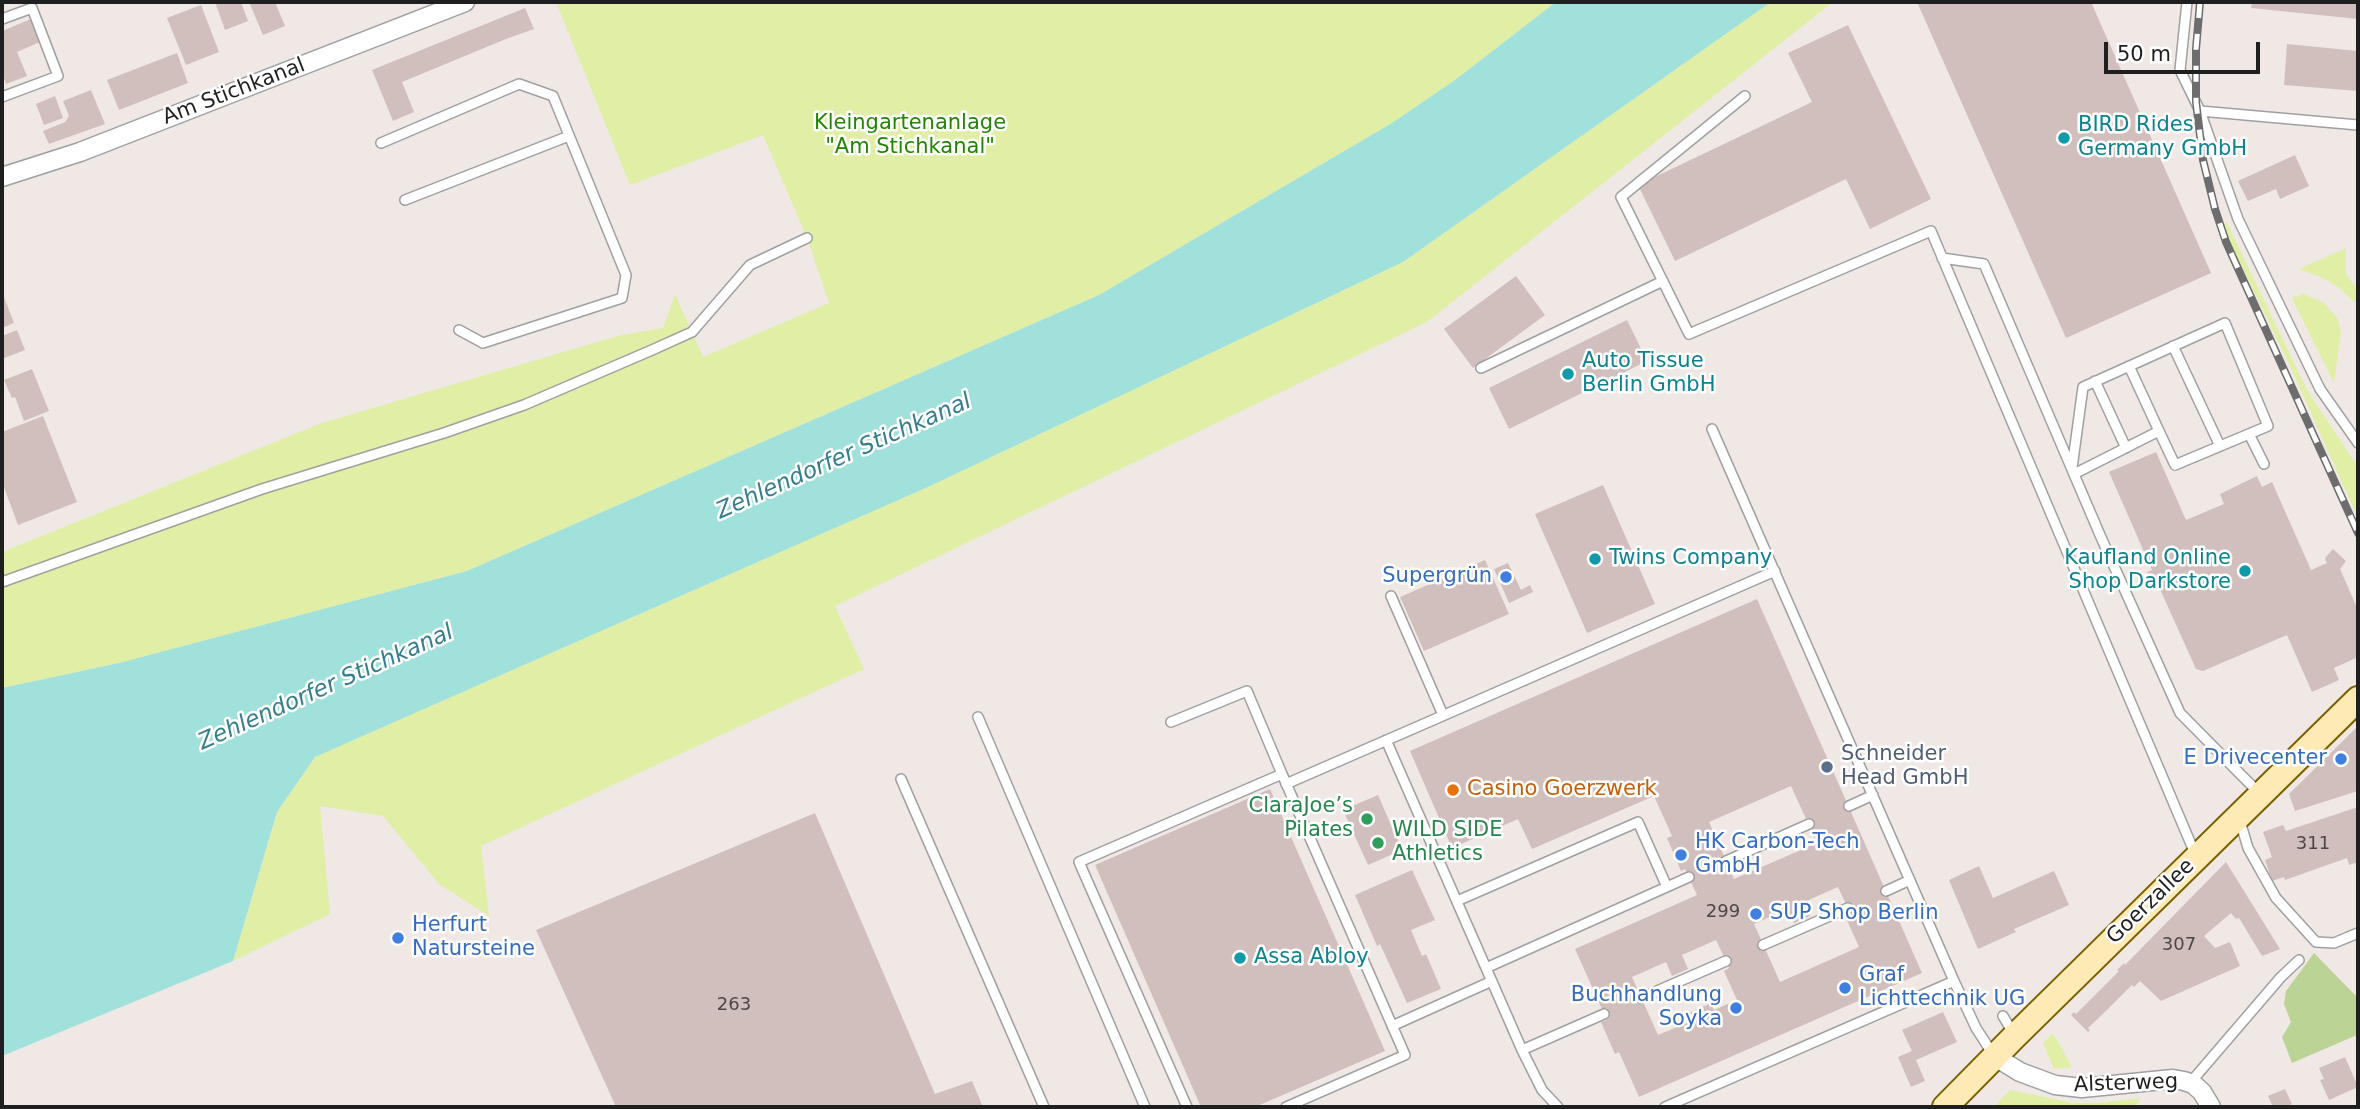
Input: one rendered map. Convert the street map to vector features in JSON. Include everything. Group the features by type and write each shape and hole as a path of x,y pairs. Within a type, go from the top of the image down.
{"main road":[{"name":"Goerzallee","path":"1945,1107 1994,1056 2009,1026 2196,857 2358,699"}],"street":[{"name":"Am Stichkanal","path":"2,177 80,152 465,2"},
{"name":"Alsterweg","path":"1994,1056 2020,1072 2055,1085 2082,1087 2173,1079 2190,1083 2202,1092 2211,1107"}],"lane":[{"path":"2187,2 2180,70 2200,111 2238,219 2320,389 2358,443"},
{"path":"2,19 32,8 58,76 2,97"},
{"path":"381,143 519,84 553,96 626,275 622,298 483,343 459,330"},
{"path":"1745,96 1621,197 1689,334 1931,231 2196,857"},
{"path":"2200,111 2358,125"},
{"path":"405,200 569,136"},
{"path":"2,582 251,492 444,433 524,405 692,332 750,265 807,238"},
{"path":"1942,258 1984,264 2179,713 2260,794"},
{"path":"1481,368 1663,281"},
{"path":"2073,472 2083,387 2095,381 2225,323 2268,426 2175,465 2129,366"},
{"path":"2173,346 2220,446"},
{"path":"2095,381 2126,448"},
{"path":"1712,429 1954,981 1976,1028 1994,1056"},
{"path":"2073,472 2160,431"},
{"path":"2249,434 2264,464"},
{"path":"1286,783 1775,571"},
{"path":"1391,596 1443,715"},
{"path":"1171,722 1247,691 1405,1055 1286,1107"},
{"path":"978,717 1145,1107"},
{"path":"1386,740 1522,1050 1542,1090 1558,1107"},
{"path":"1187,1107 1079,862 1282,774"},
{"path":"901,779 1044,1107"},
{"path":"1849,806 1873,796"},
{"path":"2238,816 2248,848 2276,898 2316,942 2334,943 2358,933"},
{"path":"1457,901 1638,822 1667,887"},
{"path":"1726,861 1809,824"},
{"path":"1486,968 1689,877"},
{"path":"1886,891 1910,880"},
{"path":"1763,944 1848,908"},
{"path":"2190,1083 2281,977 2299,960"},
{"path":"1641,998 1726,961"},
{"path":"1392,1026 1492,981"},
{"path":"1665,1107 1954,981"},
{"path":"1522,1050 1604,1014"}],"green space":[{"name":"Kleingartenanlage \"Am Stichkanal\"","path":"556,2 1556,2 1455,80 1392,123 1099,295 467,571 119,663 2,688 2,552 322,423 621,335 663,328 675,294 703,357 829,303 807,238 763,135 630,185"},
{"path":"1771,2 1833,2 1427,322 835,606 864,669 481,846 489,916 439,884 383,816 320,806 330,914 233,961 277,812 315,757 928,487 1403,262"},
{"path":"2227,223 2308,392 2358,467 2358,518 2289,364 2230,242 2224,224"},
{"path":"2346,248 2346,274 2358,291 2358,305 2338,287 2299,269"},
{"path":"2301,293 2324,303 2338,319 2341,333 2334,383 2292,298 2299,297"},
{"path":"2314,953 2358,998 2358,1037 2357,1035 2292,1063 2282,1037 2291,1022 2284,1004 2286,991"},
{"path":"2053,1033 2072,1067 2054,1069 2043,1043"},
{"path":"2010,1090 2073,1103 2140,1098 2136,1107 1994,1107"}],"water":[{"name":"Zehlendorfer Stichkanal","path":"1556,2 1771,2 1403,262 928,487 315,757 277,812 233,961 2,1056 2,688 119,663 467,571 1099,295 1392,123 1455,80"}],"building":[{"path":"215,2 241,2 248,21 225,30"},
{"path":"249,2 275,2 285,26 263,35"},
{"name":"BIRD Rides Germany GmbH","path":"1917,2 2091,2 2211,273 2066,338"},
{"path":"2252,2 2358,2 2358,19 2251,8"},
{"path":"201,5 219,52 186,65 167,18"},
{"path":"525,8 534,29 402,82 414,112 393,121 372,70"},
{"path":"31,19 40,42 17,52 27,76 6,84 2,73 2,31"},
{"path":"1848,25 1931,199 1870,229 1846,179 1675,261 1638,185 1812,102 1788,53"},
{"path":"2287,44 2358,51 2358,91 2284,85"},
{"path":"177,53 188,83 119,110 107,80"},
{"path":"91,90 105,124 49,144 43,131 65,122 69,116 63,101"},
{"path":"55,96 63,118 44,125 36,104"},
{"path":"2295,155 2309,186 2280,199 2276,189 2248,201 2238,181"},
{"path":"1516,276 1545,315 1473,368 1444,329"},
{"path":"2,292 14,323 2,328"},
{"name":"Auto Tissue Berlin GmbH","path":"1627,320 1647,361 1509,429 1489,388"},
{"path":"17,330 25,350 2,359 2,336"},
{"path":"32,369 49,411 24,421 15,397 12,398 4,380"},
{"path":"43,416 77,502 18,525 2,482 2,432"},
{"name":"Kaufland Online Shop Darkstore","path":"2156,452 2186,520 2224,504 2220,494 2257,476 2262,487 2272,482 2311,570 2327,563 2325,558 2333,549 2346,561 2340,569 2358,610 2358,657 2334,668 2339,680 2312,692 2287,635 2203,671 2196,669 2159,587 2154,589 2147,572 2152,570 2109,472"},
{"name":"Twins Company","path":"1603,485 1655,604 1587,633 1535,514"},
{"path":"1485,560 1509,614 1424,651 1400,597"},
{"name":"Supergrün","path":"1508,563 1521,590 1530,585 1533,592 1509,603 1494,569"},
{"path":"1757,599 1922,973 1639,1097 1619,1052 1615,1054 1601,1022 1607,1020 1575,949 1697,895 1685,869 1681,871 1667,838 1672,836 1654,796 1532,849 1518,819 1452,848 1410,751","holes":["1791,786 1817,843 1734,879 1709,822","1838,887 1851,915 1846,918 1859,947 1780,982 1754,924 1787,909 1794,923 1810,916 1804,902","1716,940 1729,968 1724,971 1737,1000 1714,1010 1711,1003 1685,1015 1689,1022 1658,1035 1632,977 1666,962 1672,976 1688,969 1682,955"]},
{"name":"E Drivecenter","path":"2358,726 2358,791 2295,811 2289,794"},
{"name":"Assa Abloy","path":"1270,789 1385,1051 1255,1107 1201,1107 1095,865"},
{"path":"1378,795 1402,850 1368,865 1343,810"},
{"path":"2358,807 2358,862 2349,865 2347,858 2285,880 2284,877 2272,881 2265,860 2272,857 2263,832 2283,825 2286,831"},
{"path":"815,813 935,1094 972,1081 983,1107 616,1107 536,930"},
{"path":"2226,862 2280,949 2262,956 2239,918 2236,919 2231,913 2204,936 2215,948 2230,942 2240,966 2161,1001 2140,981 2134,987 2132,985 2088,1028 2088,1032 2071,1015 2074,1012 2076,1014"},
{"path":"1979,866 1993,898 2054,871 2069,905 2014,929 2016,932 1978,949 1949,880"},
{"path":"1412,870 1435,920 1411,930 1422,956 1426,954 1441,989 1407,1003 1380,944 1377,946 1355,895"},
{"path":"1943,1012 1957,1042 1916,1060 1925,1081 1911,1087 1898,1057 1912,1051 1902,1030"},
{"path":"2345,1057 2358,1087 2329,1100 2320,1080 2324,1079 2319,1068"},
{"path":"2285,1089 2292,1104 2273,1107 2268,1096"}],"railway":[{"path":"2200,2 2196,49 2196,102 2203,160 2215,209 2226,242 2358,533"}],"place":[{"name":"BIRD Rides Germany GmbH","path":"2064,138"},
{"name":"Auto Tissue Berlin GmbH","path":"1568,374"},
{"name":"Twins Company","path":"1595,559"},
{"name":"Kaufland Online Shop Darkstore","path":"2245,571"},
{"name":"Supergrün","path":"1506,577"},
{"name":"E Drivecenter","path":"2341,759"},
{"name":"Schneider Head GmbH","path":"1827,767"},
{"name":"Casino Goerzwerk","path":"1453,790"},
{"name":"ClaraJoe’s Pilates","path":"1367,819"},
{"name":"WILD SIDE Athletics","path":"1378,843"},
{"name":"HK Carbon-Tech GmbH","path":"1681,855"},
{"name":"SUP Shop Berlin","path":"1756,914"},
{"name":"Herfurt Natursteine","path":"398,938"},
{"name":"Assa Abloy","path":"1240,958"},
{"name":"Graf Lichttechnik UG","path":"1845,988"},
{"name":"Buchhandlung Soyka","path":"1736,1008"}]}
